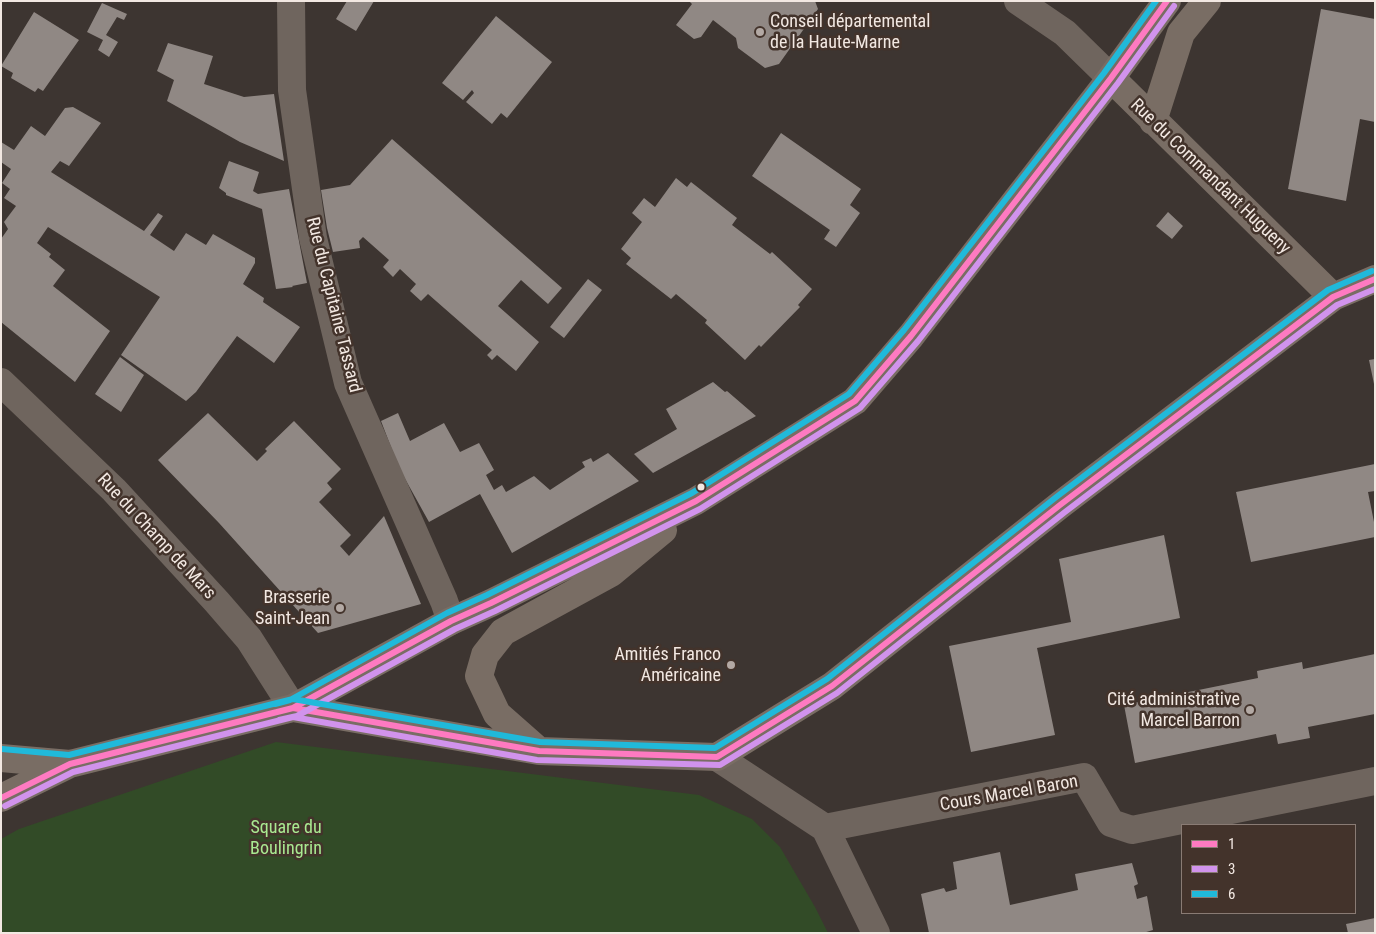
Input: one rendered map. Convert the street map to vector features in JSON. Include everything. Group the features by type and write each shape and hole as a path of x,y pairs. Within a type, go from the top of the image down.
{"main road":[{"path":"1,798 70,764 293,708 451,621 696,501 855,401 911,336 1167,1"},
{"path":"1153,121 1181,33 1207,1"},
{"name":"Rue du Commandant Hugueny","path":"1110,78 1333,297"},
{"path":"293,708 539,751 717,757 832,686 1060,505 1333,297 1375,279"},
{"path":"539,751 497,714 479,676 485,655 503,632 611,573 696,501"},
{"path":"1,758 70,764"}],"street":[{"name":"Rue du Capitaine Tassard","path":"291,1 292,90 313,238 348,383 451,621"},
{"name":"Rue du Commandant Hugueny","path":"1018,1 1065,34 1110,78"},
{"name":"Rue du Champ de Mars","path":"1,382 114,490 249,639 293,708"},
{"path":"717,757 825,828 876,933"},
{"name":"Cours Marcel Baron","path":"825,828 1084,777 1111,823 1132,830 1375,781"}],"green space":[{"name":"Square du Boulingrin","path":"276,742 699,795 752,819 780,847 828,933 1,933 1,839 19,829"}],"building":[{"path":"347,1 374,1 356,31 336,19"},
{"name":"Conseil départemental de la Haute-Marne","path":"689,1 815,1 818,9 779,64 765,68 738,48 736,38 713,20 701,37 694,39 676,25 692,4"},
{"path":"102,3 127,14 124,20 117,17 106,35 118,42 109,57 98,50 103,40 87,32"},
{"path":"1321,9 1375,19 1375,122 1360,119 1346,201 1288,189"},
{"path":"34,12 79,40 43,91 38,88 35,92 11,78 13,73 1,66"},
{"path":"496,16 552,62 507,118 501,113 492,124 466,102 474,93 472,90 463,100 442,83"},
{"path":"168,43 213,56 204,84 244,97 274,94 284,161 240,142 167,101 174,80 157,71"},
{"path":"73,107 101,123 69,166 60,161 51,172 144,231 158,213 163,216 150,235 174,251 186,233 206,245 213,234 255,258 255,263 243,284 264,298 263,302 300,327 274,363 237,336 196,392 186,401 121,355 160,297 48,227 37,243 51,254 49,257 65,270 53,286 110,331 75,382 1,322 1,239 8,229 4,222 16,206 4,198 10,189 2,183 11,169 1,162 1,142 14,150 31,126 45,136 65,108"},
{"path":"781,133 861,189 850,205 860,213 836,247 824,239 830,230 752,176"},
{"path":"392,139 562,288 548,304 521,280 498,306 539,342 516,371 497,355 492,360 487,355 492,350 428,294 421,301 410,291 416,284 400,269 393,277 383,267 389,260 363,237 359,241 360,248 333,252 321,190 350,185"},
{"path":"229,161 259,172 253,191 258,194 289,189 307,283 276,289 262,209 226,195 219,188"},
{"path":"676,178 687,187 691,182 737,218 732,225 770,254 772,252 812,289 798,305 800,307 761,347 759,345 745,360 705,323 707,320 676,294 671,299 626,264 631,258 621,249 642,222 632,213 644,198 655,207"},
{"path":"1168,212 1183,226 1172,239 1156,226"},
{"path":"588,279 602,290 564,338 550,327"},
{"path":"120,357 144,375 121,412 95,394"},
{"path":"1375,359 1375,384 1374,384 1369,360"},
{"path":"713,382 725,392 727,391 756,416 653,473 634,454 677,429 666,409"},
{"path":"208,413 257,461 267,451 265,449 294,421 341,469 327,483 332,489 319,502 351,535 340,546 349,556 384,516 421,604 318,633 219,523 158,460"},
{"path":"398,413 410,441 444,423 460,452 479,443 494,470 486,475 494,490 502,485 506,492 534,476 550,490 585,467 582,462 591,458 593,462 608,453 639,481 512,553 480,494 429,522 399,468 381,421"},
{"path":"1375,464 1375,491 1368,492 1375,527 1375,537 1251,562 1236,492"},
{"path":"1164,535 1180,618 1037,648 1055,735 971,752 949,646 1071,622 1059,559"},
{"name":"Cité administrative Marcel Barron","path":"1375,654 1375,714 1308,727 1310,738 1278,744 1276,734 1135,763 1124,705 1258,678 1257,671 1302,662 1303,669"},
{"path":"1000,852 1010,905 1078,890 1075,874 1132,863 1138,884 1134,886 1137,899 1147,896 1153,930 1143,933 929,933 921,894 944,888 946,892 957,889 953,862"},
{"path":"1375,918 1375,933 1348,933 1346,924"}],"transit line":[{"name":"6","path":"275,704 290,700 447,613 692,493 849,394 904,330 1104,73 1156,1"},
{"name":"1","path":"277,712 293,708 451,621 696,501 855,401 911,336 1111,78 1167,1"},
{"name":"3","path":"279,720 297,716 455,629 700,509 860,408 918,341 1118,83 1174,6"},
{"name":"6","path":"2,749 69,755 293,699 540,742 715,748 827,679 1055,498 1328,290 1372,271"},
{"name":"1","path":"1,798 70,764 293,708 539,751 717,757 832,686 1060,505 1333,297 1375,279"},
{"name":"3","path":"5,806 73,772 293,717 537,760 720,765 837,693 1065,512 1337,305 1375,289"}],"place":[{"name":"Conseil départemental de la Haute-Marne","path":"760,32"},
{"name":"Brasserie Saint-Jean","path":"340,608"},
{"name":"Amitiés Franco Américaine","path":"731,665"},
{"name":"Cité administrative Marcel Barron","path":"1250,710"}]}
